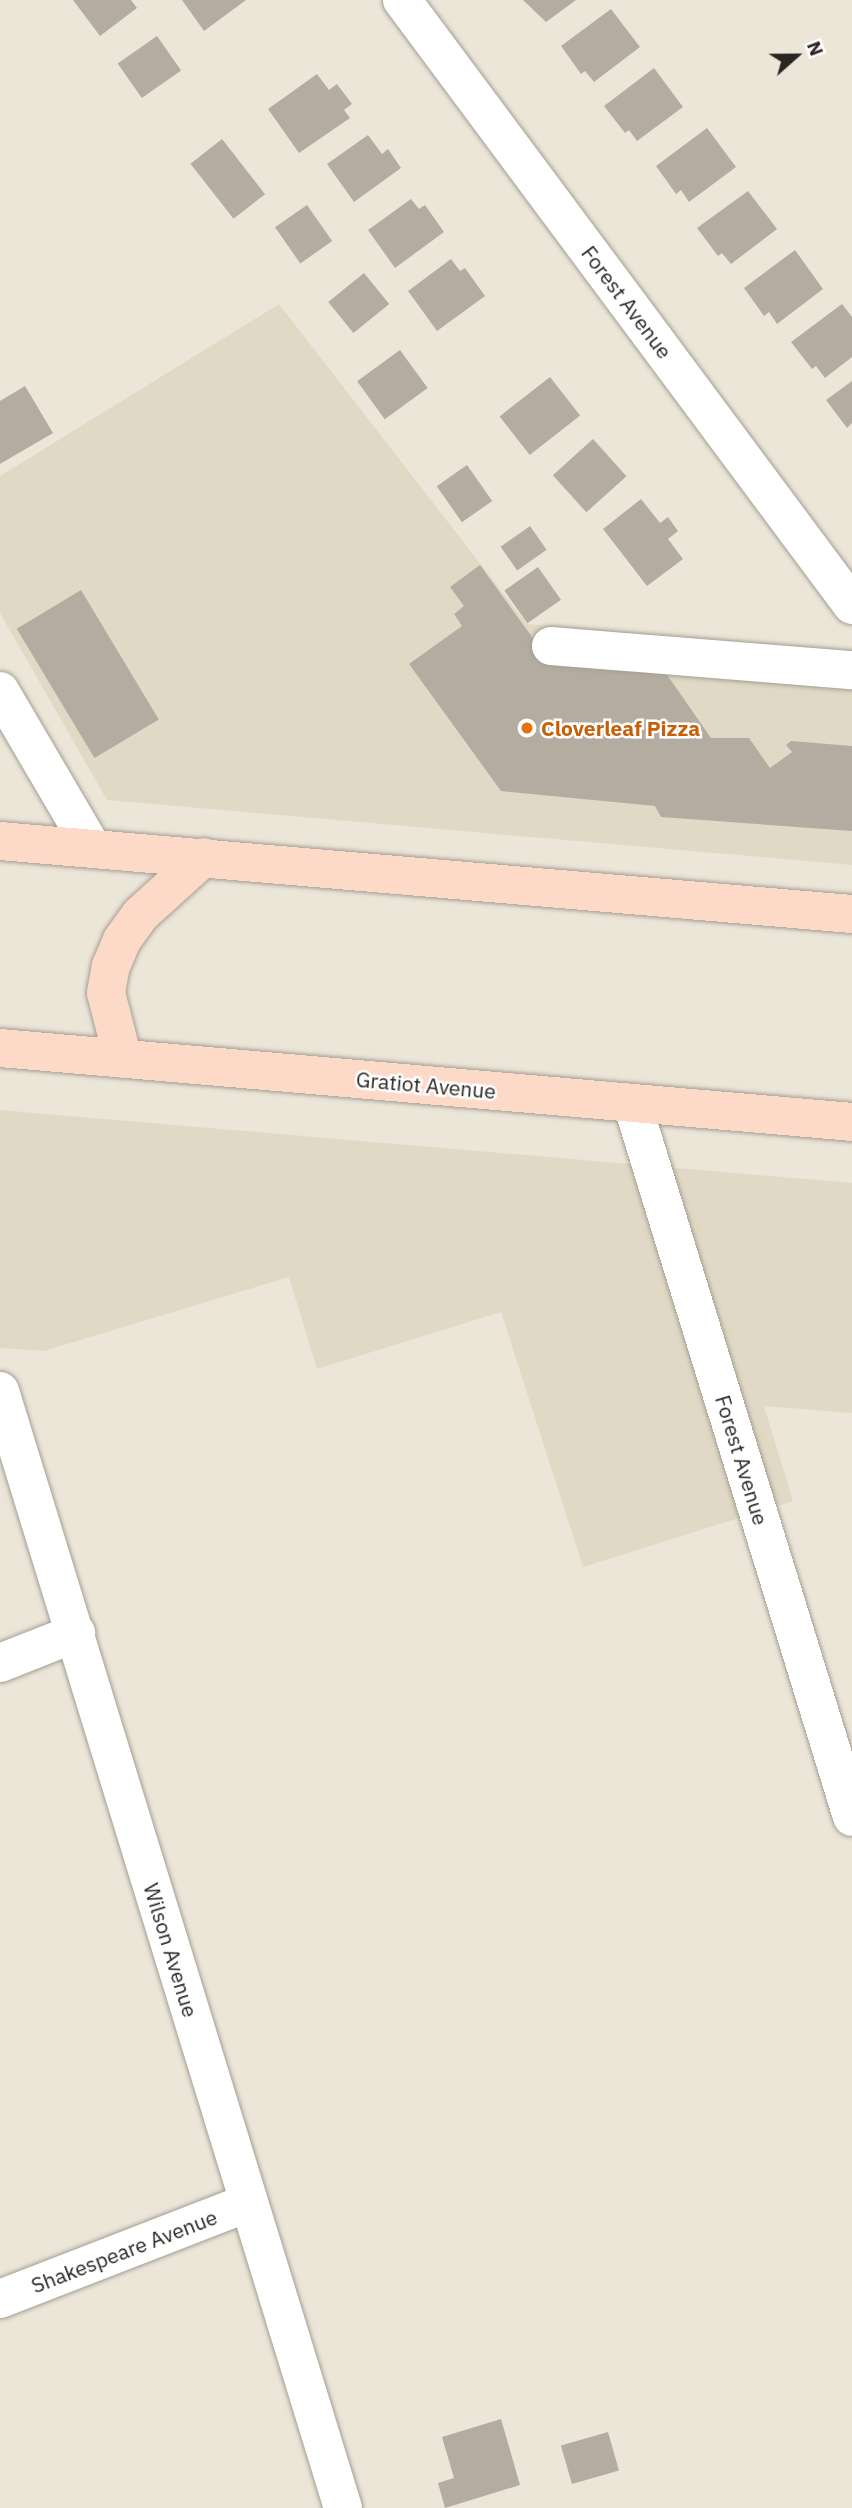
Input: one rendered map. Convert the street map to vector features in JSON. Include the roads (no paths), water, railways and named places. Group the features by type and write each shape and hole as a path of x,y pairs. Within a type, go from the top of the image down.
{"main road":[{"path":"0,841 852,914"},
{"path":"123,1059 106,993 115,957 140,915 204,858"},
{"name":"Gratiot Avenue","path":"0,1048 852,1122"}],"street":[{"name":"Forest Avenue","path":"402,0 852,605"},
{"path":"551,646 852,670"},
{"path":"0,691 92,848"},
{"name":"Forest Avenue","path":"632,1103 852,1817"},
{"name":"Wilson Avenue","path":"0,1391 76,1633 247,2203 344,2508"},
{"path":"0,1663 76,1633"},
{"name":"Shakespeare Avenue","path":"0,2299 247,2203"}],"place":[{"name":"Cloverleaf Pizza","path":"527,728"}]}
